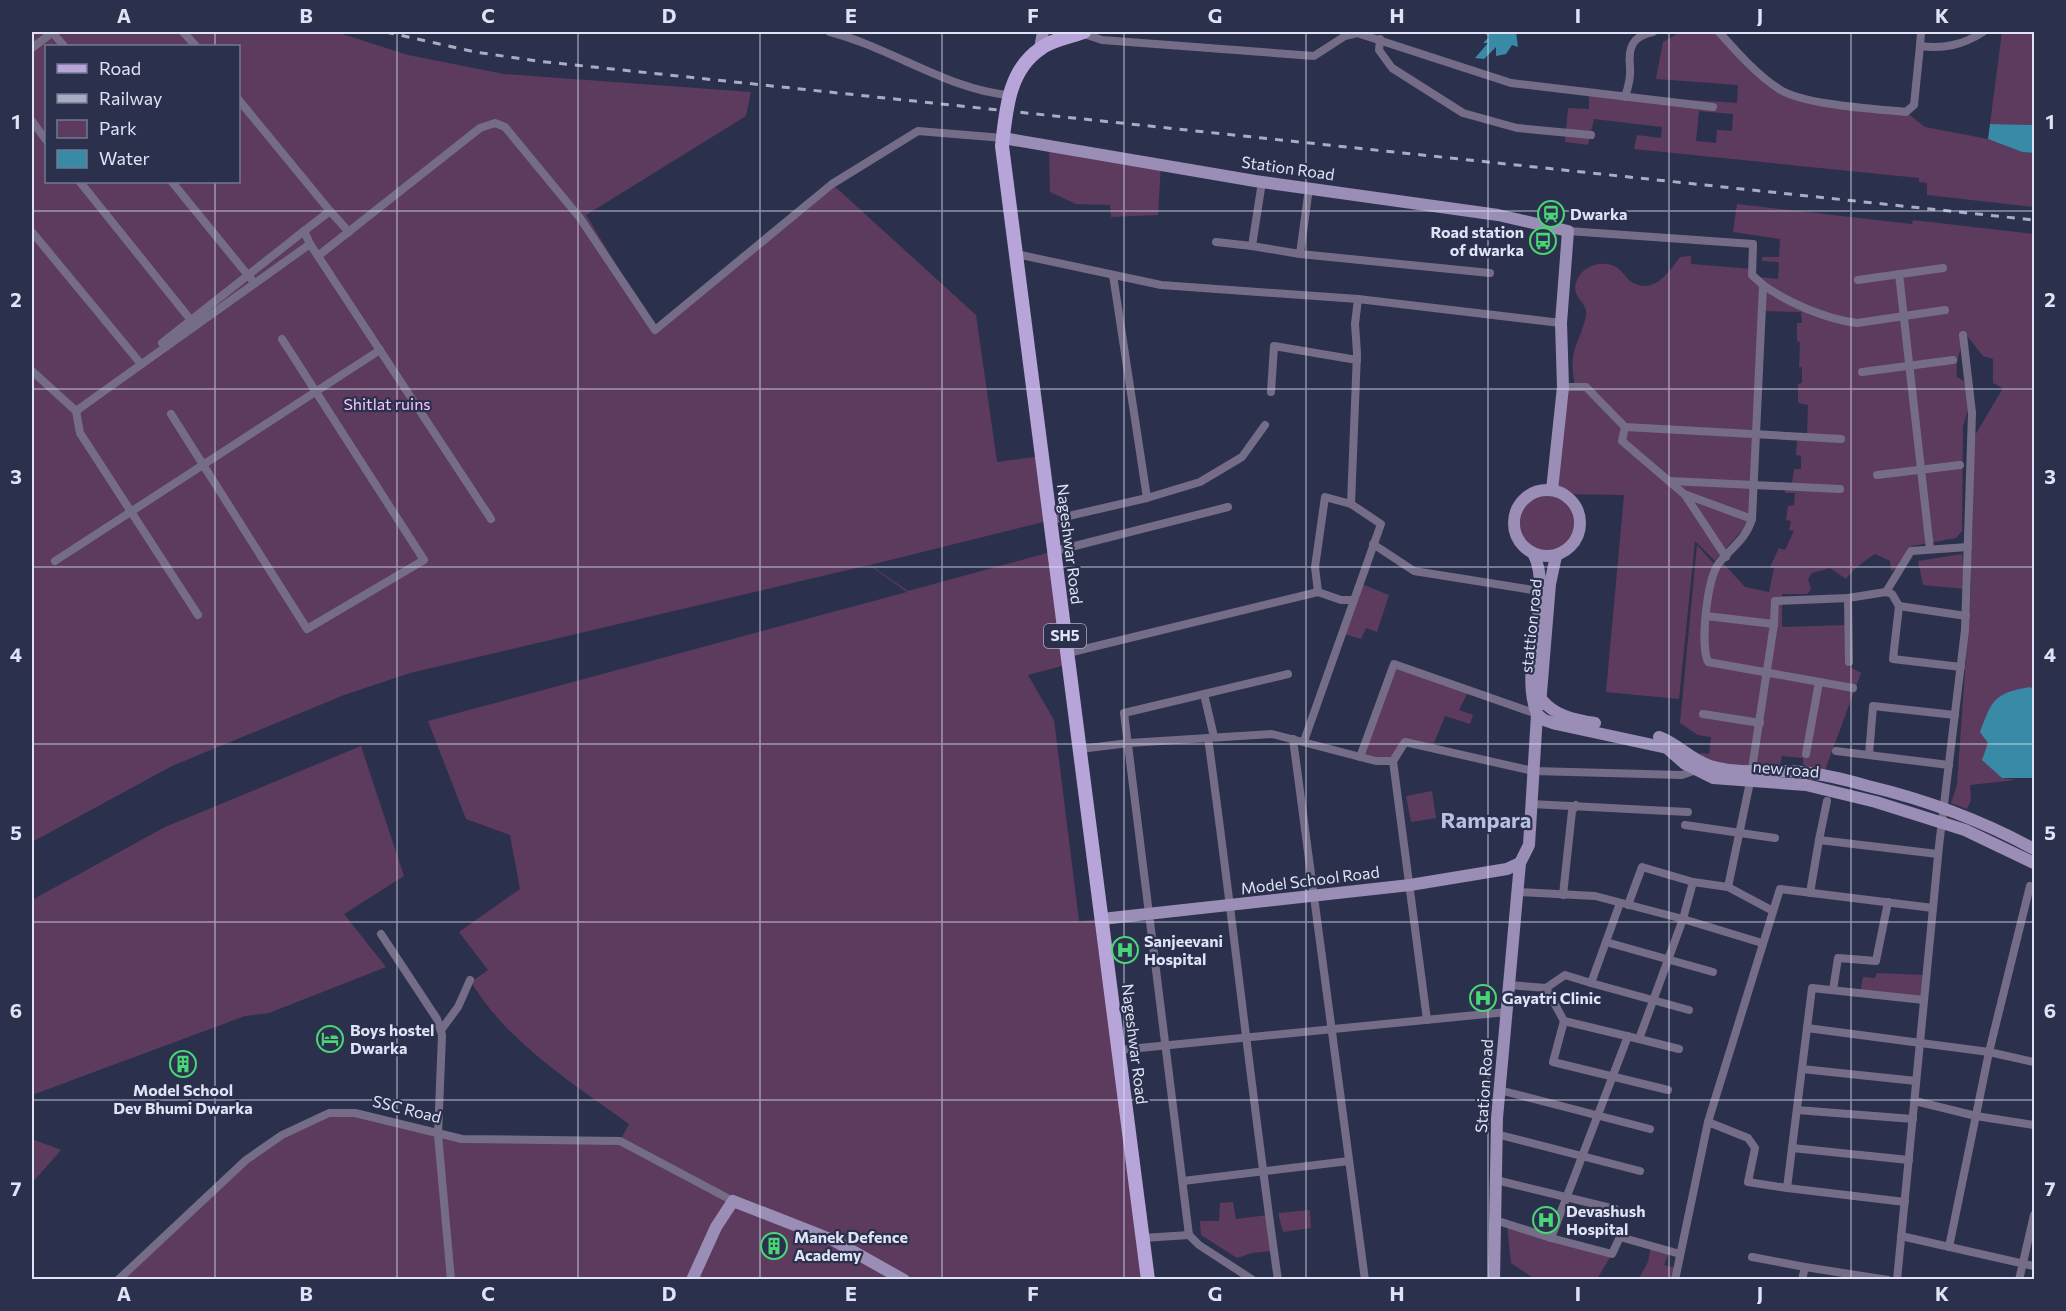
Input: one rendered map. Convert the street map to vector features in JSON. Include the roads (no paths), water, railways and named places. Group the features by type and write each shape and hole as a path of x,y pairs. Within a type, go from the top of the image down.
{"main road":[{"name":"Nageshwar Road","path":"1082,32 1040,48 1023,66 1009,94 1003,138 1148,1280"}],"street":[{"path":"32,48 52,32 63,45"},
{"path":"183,32 194,45"},
{"path":"830,32 863,40 970,87 991,93 1009,94"},
{"path":"1040,48 1043,32"},
{"path":"1082,32 1102,40 1314,56 1345,36 1357,33 1511,83 1713,107"},
{"path":"1625,97 1629,79 1629,50 1641,34 1653,32"},
{"path":"1719,32 1742,57 1781,90 1827,103 1906,112 1914,105 1921,32"},
{"path":"1920,46 1948,47 1972,39 1983,32"},
{"path":"1380,39 1378,50 1392,68 1463,113 1517,128 1591,135"},
{"path":"240,101 349,232"},
{"path":"32,121 45,139"},
{"path":"318,256 480,128 495,123 505,127 580,218 655,330 832,183 918,131 1003,138"},
{"name":"Station Road","path":"1003,138 1262,182 1498,215 1568,236"},
{"path":"1252,246 1262,182"},
{"path":"81,183 193,323"},
{"path":"173,183 254,284"},
{"path":"1300,254 1309,188"},
{"path":"76,411 193,323 248,275 330,211"},
{"path":"304,231 310,244 490,519"},
{"path":"32,232 140,363"},
{"path":"1552,490 1563,387 1561,322 1568,236 1753,244 1752,275 1763,285 1799,304 1845,321 1857,323 1945,310"},
{"path":"1216,242 1300,254 1490,273"},
{"path":"193,323 254,284 310,244"},
{"path":"1016,254 1161,285 1358,299 1561,322"},
{"path":"1858,280 1943,268"},
{"path":"1899,274 1930,549"},
{"path":"1113,275 1147,498"},
{"path":"1763,285 1752,519 1743,539 1715,570 1706,616 1704,652 1708,662 1853,688"},
{"path":"1351,504 1357,360 1354,324 1358,299"},
{"path":"1897,1280 1941,822 1966,616 1972,413 1963,335"},
{"path":"171,414 307,629 424,560 282,339"},
{"path":"1270,392 1274,346 1357,360"},
{"path":"55,561 380,350"},
{"path":"1862,372 1953,360"},
{"path":"32,370 76,411 80,433 198,615"},
{"path":"1563,387 1586,387 1625,427 1841,439"},
{"path":"1051,520 1147,498 1209,477 1242,457 1265,425"},
{"path":"1625,427 1622,441 1684,494 1726,557"},
{"path":"1877,476 1960,465"},
{"path":"1669,481 1840,489"},
{"path":"1534,555 1556,556 1574,543 1580,521 1572,501 1552,490 1541,490 1522,501 1513,520 1518,541 1534,555 1539,565 1532,675 1533,705 1537,714 1531,804 1688,812"},
{"path":"1684,494 1752,519"},
{"path":"1304,741 1352,600 1381,524 1351,504 1324,497 1315,567 1318,592"},
{"path":"1054,551 1228,507"},
{"path":"1373,544 1414,571 1539,591"},
{"path":"1886,592 1911,550 1968,546"},
{"name":"stattion road","path":"1537,714 1542,700 1550,584 1556,556"},
{"path":"1068,653 1318,592 1341,600 1352,600"},
{"path":"1728,887 1760,723 1768,673 1775,601 1848,598 1886,592 1892,594 1899,606 1893,659 1961,667"},
{"path":"1848,598 1849,662"},
{"path":"1899,606 1966,616"},
{"path":"1706,616 1774,624"},
{"path":"1360,757 1394,664 1537,714"},
{"path":"1253,1280 1199,1245 1189,1234 1124,713 1288,674"},
{"path":"1806,754 1819,682"},
{"path":"1204,694 1232,906 1245,1038 1278,1280"},
{"name":"new road","path":"1542,700 1560,715 1652,735 1674,743 1713,778 1802,772 1844,780 1943,808 1991,825 2034,849"},
{"path":"1869,755 1873,706 1955,715"},
{"path":"1537,714 1541,709 1546,708 1560,715"},
{"name":"new road","path":"1537,714 1544,720 1556,724 1667,748 1700,767"},
{"path":"1703,714 1760,723"},
{"path":"1080,749 1129,743 1272,734 1376,761 1393,761"},
{"path":"1293,739 1365,1280"},
{"path":"1427,1020 1393,761 1406,742 1533,771 1682,775 1700,767"},
{"path":"1836,751 1948,765"},
{"name":"new road","path":"1751,776 1822,787 1941,822 1987,839 2034,863"},
{"path":"1810,893 1827,801"},
{"name":"Station Road","path":"1494,1280 1496,1134 1499,1090 1520,863 1529,845 1531,804"},
{"path":"1563,895 1572,810 1576,805"},
{"path":"1685,825 1740,831 1775,838"},
{"path":"1819,840 1938,854"},
{"name":"Model School Road","path":"1102,919 1410,885 1508,869 1520,863"},
{"path":"1591,983 1606,942 1642,867 1693,882 1728,887 1773,911"},
{"path":"1640,1040 1683,919 1693,882"},
{"path":"1949,1247 1989,1052 2031,886"},
{"path":"1675,1280 1708,1122 1780,889 1933,908"},
{"path":"1518,892 1595,896 1762,943"},
{"path":"1833,990 1838,958 1876,961 1888,902"},
{"path":"381,934 418,987 441,1030 438,1135 451,1280"},
{"path":"1606,942 1713,972"},
{"path":"1509,985 1546,988 1564,975 1689,1010"},
{"path":"441,1030 458,1007 470,980"},
{"path":"1546,988 1564,1021 1553,1062 1668,1090"},
{"path":"1787,1188 1812,988 1924,1000"},
{"path":"1119,1050 1507,1012"},
{"path":"1564,1021 1679,1049"},
{"path":"1807,1028 1989,1052 2034,1062"},
{"path":"1551,1238 1628,1036"},
{"path":"1802,1069 1917,1081"},
{"path":"1499,1090 1650,1130"},
{"path":"1915,1101 1976,1116 2034,1125"},
{"path":"1797,1110 1913,1119"},
{"name":"SSC Road","path":"118,1280 246,1160 282,1135 329,1113 355,1113 462,1139 620,1141 733,1201 833,1240 904,1280"},
{"path":"1708,1122 1749,1138 1755,1148 1748,1182 1905,1202"},
{"path":"1496,1134 1640,1171"},
{"path":"1792,1148 1909,1160"},
{"path":"1183,1181 1349,1161"},
{"path":"1496,1180 1615,1209"},
{"path":"693,1280 716,1227 733,1201"},
{"path":"2019,1280 2034,1215"},
{"path":"1495,1220 1612,1254 1620,1237 1680,1254"},
{"path":"1143,1238 1189,1234"},
{"path":"1901,1236 2034,1266"},
{"path":"1752,1257 1888,1280"},
{"path":"1802,1280 1805,1267"}],"water":[{"path":"1484,32 1516,32 1518,47 1512,45 1506,54 1496,56 1496,47 1484,59 1475,58 1488,43 1483,43 1489,37"},
{"path":"1990,124 2034,125 2034,153 2022,152 1988,139"},
{"path":"2030,687 2034,689 2034,778 2002,778 1982,760 1988,743 1980,732 1996,700 2009,692"}],"railway":[{"path":"386,32 475,52 537,61 2034,220"}],"place":[{"name":"Dwarka","path":"1551,214"},
{"name":"Road station of dwarka","path":"1543,241"},
{"name":"Sanjeevani Hospital","path":"1125,950"},
{"name":"Gayatri Clinic","path":"1483,998"},
{"name":"Boys hostel Dwarka","path":"330,1039"},
{"name":"Model School Dev Bhumi Dwarka","path":"183,1064"},
{"name":"Devashush Hospital","path":"1546,1220"},
{"name":"Manek Defence Academy","path":"774,1246"}],"district":[{"name":"Rampara","path":"1486,820"}],"park label":[{"name":"Shitlat ruins","path":"387,404"}]}
